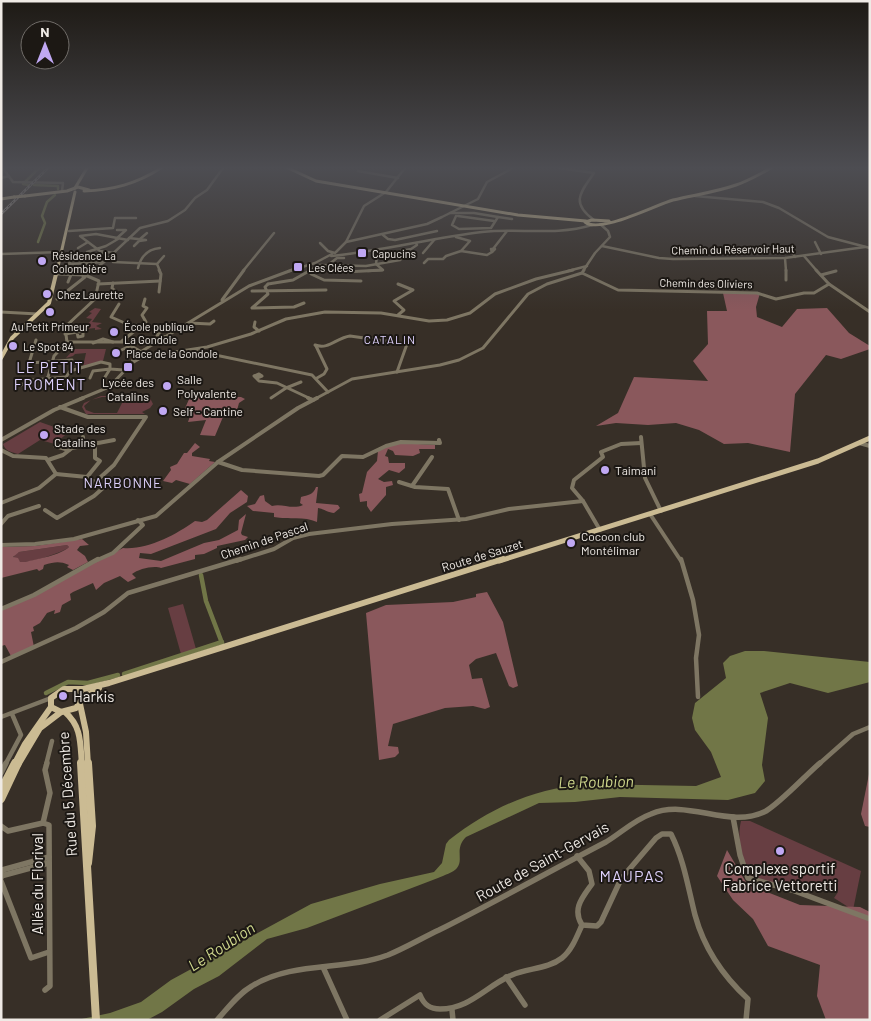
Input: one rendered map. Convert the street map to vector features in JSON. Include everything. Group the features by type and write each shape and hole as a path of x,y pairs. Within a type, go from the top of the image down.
{"main road":[{"path":"1,358 12,338 49,303 58,274 68,216"},
{"path":"63,250 73,216"},
{"path":"524,216 576,221 594,220 599,223"},
{"path":"587,221 592,226 634,216"},
{"name":"Route de Sauzet","path":"52,698 64,688 79,689 108,683 818,462 870,436"},
{"name":"Route de Sauzet","path":"1,799 28,746 39,730 54,716 82,701 108,683"},
{"name":"Rue du 5 Décembre","path":"79,689 86,732 92,826 86,879"},
{"path":"1,790 28,738 51,707 52,698"},
{"path":"51,707 63,712"},
{"name":"Rue du 5 Décembre","path":"63,712 75,721 80,737 86,879 96,1020"}],"street":[{"path":"57,299 104,262 143,226 168,221 176,216"},
{"path":"264,281 268,284 289,282 337,253 346,242 359,216"},
{"path":"346,242 427,224 445,216"},
{"path":"452,216 495,221"},
{"path":"456,216 452,225 459,229 491,228 498,217"},
{"path":"464,216 495,221"},
{"path":"486,216 512,219"},
{"path":"584,228 587,221 585,216"},
{"path":"792,216 828,237 870,248"},
{"path":"69,231 113,228 115,218 136,218"},
{"path":"468,223 473,218"},
{"path":"2,608 34,595 113,552 218,462 286,415 313,400 352,379 440,365 459,360 483,348 528,294 546,284 582,273 610,237 599,223"},
{"path":"320,243 328,251 362,253 483,232 535,232 592,226"},
{"path":"87,252 98,249 117,239 130,228"},
{"path":"117,230 126,230"},
{"path":"383,235 389,241 437,231"},
{"path":"424,263 428,259 443,259 446,256 461,252 487,256 507,231"},
{"path":"114,252 98,249 80,236 95,233 117,239 140,240"},
{"path":"134,246 147,233"},
{"path":"222,301 231,285 240,277 258,250 274,233"},
{"path":"449,237 470,240 461,252"},
{"path":"422,253 435,239"},
{"path":"78,248 88,242"},
{"path":"815,242 821,254"},
{"path":"376,264 377,256 411,250 416,243"},
{"name":"Chemin du Réservoir Haut","path":"602,246 667,258 785,258 865,247"},
{"path":"138,268 138,263 149,250 160,248"},
{"path":"1,254 63,250"},
{"path":"791,250 795,257"},
{"path":"90,256 106,252"},
{"path":"158,264 164,256"},
{"path":"804,256 829,284 870,312"},
{"path":"1,441 60,407 109,387 141,353 248,286 311,264 358,266 400,260 403,257"},
{"path":"328,264 338,258 344,258"},
{"path":"785,258 786,280"},
{"path":"94,262 93,260 70,261 69,264 104,262"},
{"path":"114,262 158,264"},
{"path":"158,264 162,274 159,292"},
{"path":"345,272 383,270 376,264"},
{"path":"68,282 73,268 85,269 86,265"},
{"path":"199,350 259,331 286,319 324,312 398,315 429,322 459,318 470,313 495,294 587,266"},
{"path":"311,269 312,275 324,280 360,281"},
{"path":"820,275 836,271"},
{"name":"Chemin des Oliviers","path":"582,273 618,290 757,293 776,299 804,293 814,293 829,284"},
{"path":"58,274 76,274 98,280 95,299 65,327 67,342"},
{"path":"98,284 160,281"},
{"path":"113,283 112,288 115,290"},
{"path":"268,284 265,287 268,294"},
{"path":"398,284 413,290 394,301 404,310 398,315"},
{"path":"304,303 297,307 251,307 268,294 275,292 326,290"},
{"path":"257,291 275,292"},
{"path":"41,383 46,379 54,356 67,342 122,341 146,322 142,315 147,308 143,306 145,299"},
{"path":"119,304 111,318 127,324 141,326"},
{"path":"1,312 38,314"},
{"path":"72,319 80,320"},
{"path":"189,323 210,326 214,321"},
{"path":"255,322 254,327 259,331"},
{"path":"166,337 157,335 164,328 178,330"},
{"path":"65,334 77,332"},
{"path":"315,345 322,348 331,346 341,338 354,336 370,340 407,344 398,372"},
{"path":"36,340 29,363 72,360 71,364"},
{"path":"122,341 141,353 151,355 199,350 312,375 317,378 328,392"},
{"path":"122,341 141,353"},
{"path":"315,345 327,369 324,374 317,378"},
{"path":"115,353 130,346"},
{"path":"21,385 33,380 66,377 70,371 101,362 110,364 110,369 105,377"},
{"path":"90,378 92,372 96,370 124,370"},
{"path":"257,378 259,381 277,384 313,400"},
{"path":"271,398 286,388 301,382"},
{"path":"60,407 88,417 146,417 115,465 104,477 94,483"},
{"path":"82,437 83,445"},
{"path":"641,437 645,478 661,511"},
{"path":"1,450 9,455 39,457 48,460 64,455 69,450 83,445 114,440"},
{"path":"218,462 242,470 319,476 342,456 362,457 394,443 434,444 440,443 439,440"},
{"path":"600,530 583,501 572,488 574,480 603,457 601,452 612,445 628,442 641,443"},
{"path":"87,477 100,461 95,458 95,443"},
{"path":"859,443 870,446"},
{"path":"56,446 69,450"},
{"path":"412,486 432,457"},
{"path":"48,460 56,474"},
{"path":"45,510 57,518 102,490 102,486 94,483 87,477 56,474"},
{"path":"1,502 21,497 52,479 56,474"},
{"path":"398,482 412,486 448,489 458,520"},
{"name":"Chemin de Pascal","path":"1,662 74,629 104,612 117,599 128,593 274,549 300,536 392,524 458,520 509,509 583,501"},
{"path":"1,524 8,516 39,506"},
{"path":"650,514 681,560 693,600 699,635 696,658 698,696"},
{"path":"1,545 35,544 74,539 156,516"},
{"path":"138,520 144,525"},
{"path":"1,718 52,698"},
{"path":"1,773 21,735 12,714"},
{"name":"Route de Saint-Gervais","path":"217,1020 234,1001 257,982 286,972 348,965 385,956 457,922 607,840 652,813 664,810 733,817 757,815 767,810 853,734 870,727"},
{"path":"43,824 50,793 44,770 52,741"},
{"path":"733,817 740,855 748,878 792,890 870,919"},
{"name":"Allée du Florival","path":"1,826 8,831 43,824 49,825 50,986 45,990"},
{"path":"582,925 597,926 601,922 621,879 656,838 662,834 671,834 681,852 699,928 726,979 748,999 746,1020"},
{"path":"577,856 591,875 592,884 575,910 582,925"},
{"path":"49,860 1,878 31,958 50,952"},
{"path":"380,1020 420,995 422,1001 428,1007 452,1010 470,1003 506,977 555,963 564,956 582,925"},
{"path":"323,967 347,1020"},
{"path":"506,977 526,1005"},
{"path":"452,1010 453,1020"}],"shaded area":[{"path":"723,293 760,293 756,307 757,317 782,327 797,309 827,308 849,333 870,346 870,349 841,359 826,355 795,394 790,452 748,443 724,444 699,430 676,423 648,425 616,423 596,426 618,413 634,377 708,381 693,361 708,344 707,311 727,311"},
{"path":"95,308 101,309 92,322 102,323 96,326 102,329 78,330 77,327 66,328 69,325 88,324 92,319 86,318 92,313 89,312"},
{"path":"74,349 106,349 103,361 83,367 86,353 75,354 66,358"},
{"path":"101,396 145,396 150,398 153,404 142,412 145,414 86,414 82,407 84,403 91,400 84,406 86,410 94,413 117,413 125,397 102,397 92,400"},
{"path":"190,397 241,397 245,399 239,403 236,414 243,418 223,417 215,436 200,435 206,420 188,422 190,416 182,415"},
{"name":"Stade des Catalins","path":"40,422 60,429 73,428 55,444 40,440 18,454 5,448 3,444"},
{"path":"195,443 200,447 192,453 192,456 210,459 209,461 215,462 190,484 176,480 172,483 163,481 171,470 170,467 177,464 184,453 187,453"},
{"path":"402,443 435,445 435,449 419,449 420,453 413,456 395,455 393,451 388,449 385,456 388,457 389,463 405,463 405,468 399,473 389,470 378,479 384,482 392,481 393,485 386,487 386,495 371,512 367,506 367,501 360,502 359,494 362,493 367,472 377,461 378,451 390,445"},
{"path":"318,487 316,503 338,505 340,508 334,513 318,508 317,522 307,519 274,517 274,513 253,511 247,506 255,504 260,496 264,495 265,501 272,506 291,507 303,505 300,503 301,497 312,493"},
{"path":"241,490 248,496 247,502 230,513 216,529 151,554 140,553 139,558 161,561 204,543 219,540 238,530 239,520 246,514 241,533 248,537 245,540 217,546 217,548 204,554 195,555 195,559 161,568 150,567 142,569 132,574 136,578 128,582 120,576 104,583 96,590 93,583 70,594 71,600 62,605 60,612 54,614 55,610 47,613 40,623 33,627 34,631 31,632 34,647 11,656 5,645 1,646 1,611 123,548 142,547 151,544 170,536 195,521 202,522 207,520"},
{"path":"82,539 89,545 80,546 77,550 85,556 88,562 73,570 67,567 69,565 60,562 51,563 44,565 43,569 39,571 37,569 1,578 1,547 35,546","holes":["67,545 69,547 55,554 25,562 20,562 18,558 13,557 19,552"]},
{"path":"67,545 69,547 66,549 38,559 20,562 13,559 15,554 19,552"},
{"path":"487,592 503,622 518,686 513,688 509,686 496,653 476,659 469,665 472,679 482,678 490,707 485,709 473,706 445,708 393,724 388,746 398,747 399,753 395,757 379,760 366,613 386,605 453,602 476,597 476,594"},
{"path":"183,604 196,649 181,654 168,608"},
{"path":"745,651 764,651 870,662 870,682 828,693 790,683 760,693 768,718 762,765 765,781 755,793 728,800 620,797 575,802 539,803 466,837 462,841 459,865 451,873 307,928 267,939 219,976 194,989 162,1012 147,1020 77,1020 110,1013 141,1002 171,980 311,904 380,884 434,872 442,863 446,844 449,840 497,809 531,795 567,786 586,784 696,786 721,777 711,752 695,730 692,718 695,703 726,678 723,663 730,656"},
{"path":"870,769 870,827 865,826 861,814"},
{"name":"Complexe sportif Fabrice Vettoretti","path":"741,821 750,821 861,871 853,910 834,898 838,892 816,885 797,883 767,884 752,878 746,869 742,856 739,834"},
{"path":"727,850 747,884 800,905 860,907 870,912 870,1020 826,1020 817,996 820,965 768,946 753,919 733,900 717,876"}],"waterway":[{"path":"38,242 45,223 42,216"},
{"path":"201,575 206,601 222,642"},
{"path":"124,674 222,642"},
{"path":"46,693 68,682 88,683 118,675"}],"place":[{"name":"Capucins","path":"362,253"},
{"name":"Résidence La Colombière","path":"42,261"},
{"name":"Les Clées","path":"298,267"},
{"name":"Chez Laurette","path":"47,294"},
{"name":"Au Petit Primeur","path":"50,312"},
{"name":"École publique La Gondole","path":"114,332"},
{"name":"Le Spot 84","path":"13,346"},
{"name":"Place de la Gondole","path":"116,353"},
{"name":"Lycée des Catalins","path":"128,367"},
{"name":"Salle Polyvalente","path":"167,386"},
{"name":"Self - Cantine","path":"163,411"},
{"name":"Stade des Catalins","path":"44,435"},
{"name":"Taimani","path":"605,470"},
{"name":"Cocoon club Montélimar","path":"571,543"},
{"name":"Harkis","path":"63,696"},
{"name":"Complexe sportif Fabrice Vettoretti","path":"780,851"}],"district":[{"name":"CATALIN","path":"390,339"},
{"name":"LE PETIT FROMENT","path":"50,376"},
{"name":"NARBONNE","path":"123,482"},
{"name":"MAUPAS","path":"632,875"}],"water label":[{"name":"Le Roubion","path":"596,781"},
{"name":"Le Roubion","path":"221,946"}]}
